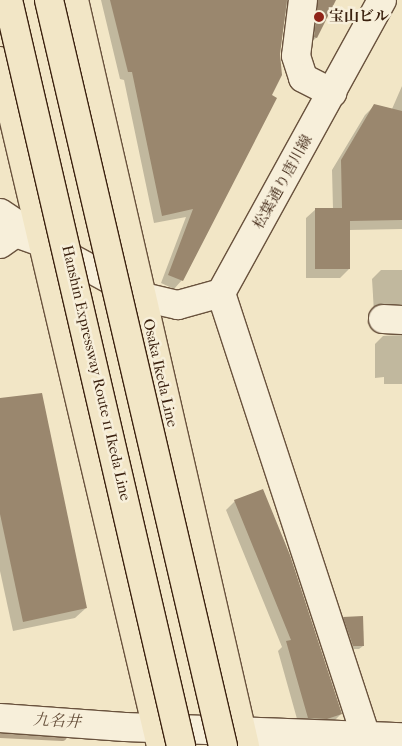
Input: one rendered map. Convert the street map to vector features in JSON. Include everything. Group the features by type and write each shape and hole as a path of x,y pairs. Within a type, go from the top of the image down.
{"main road":[{"name":"Hanshin Expressway Route 11 Ikeda Line","path":"8,0 182,746"},
{"path":"49,0 236,742"},
{"name":"Osaka Ikeda Line","path":"74,0 143,297 236,742"},
{"path":"0,61 159,737"}],"street":[{"path":"304,0 296,56 303,78 332,93"},
{"name":"松葉通り唐川線","path":"221,293 382,0"},
{"path":"0,213 44,243 143,297 178,305 221,293 366,736"},
{"path":"0,244 16,233 44,243"},
{"path":"0,718 159,737 236,742 366,736 402,737"}],"building":[{"path":"110,0 287,0 280,54 282,75 272,95 277,98 183,281 168,275 193,209 162,216 132,72 128,72"},
{"name":"宝山ビル","path":"318,0 336,0 317,38 314,37"},
{"path":"374,104 402,111 402,220 350,221 350,269 315,269 315,208 342,208 341,160"},
{"path":"42,393 87,608 23,622 0,514 0,398"},
{"path":"263,489 290,555 342,714 327,719 308,718 286,641 291,640 234,500"},
{"path":"363,616 364,646 353,646 343,617"}],"waterway":[{"name":"九名井","path":"0,733 62,736"}],"place":[{"name":"宝山ビル","path":"319,17"}]}
